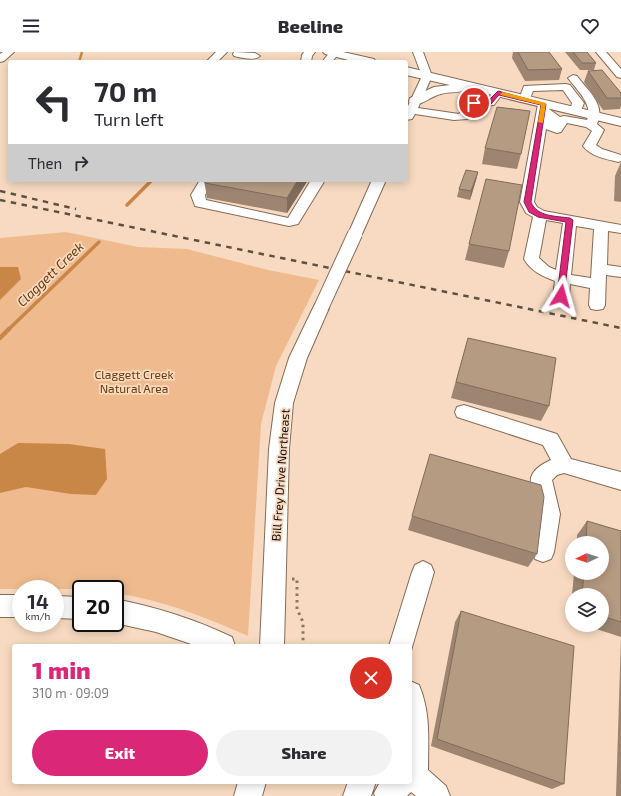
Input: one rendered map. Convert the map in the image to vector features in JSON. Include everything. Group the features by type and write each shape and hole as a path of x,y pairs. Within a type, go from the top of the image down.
{"main road":[{"path":"330,56 357,60"},
{"path":"408,71 525,99 543,107 576,111 593,120 621,122"},
{"path":"411,106 430,93 443,89 478,88"}],"street":[{"path":"0,59 9,52"},
{"path":"214,60 222,52"},
{"path":"226,52 258,57"},
{"path":"418,52 427,76 411,106 454,117 463,117 471,104 490,103 498,93"},
{"path":"601,52 621,76"},
{"path":"610,77 621,76"},
{"path":"589,77 573,78 594,106 593,120 598,130 589,146 598,152 620,159"},
{"path":"525,99 528,88 566,87 578,103 576,111"},
{"path":"543,107 554,117 550,127 557,129 564,119 593,120"},
{"path":"543,107 527,202 531,210 540,215 621,229"},
{"path":"206,182 198,195 200,202 289,222 293,221 317,182"},
{"name":"Bill Frey Drive Northeast","path":"272,644 279,449 284,403 298,358 378,182"},
{"path":"540,215 531,259 535,266 547,272 564,277 599,277 621,272"},
{"path":"561,296 570,220"},
{"path":"597,305 601,226"},
{"path":"464,412 550,439 564,464"},
{"path":"543,552 549,514 542,478 550,469 564,464 621,481"},
{"path":"402,644 422,572"},
{"path":"0,606 12,606"},
{"path":"124,614 161,621 218,644"},
{"path":"412,699 414,716 412,724"},
{"path":"412,782 421,781 436,796"},
{"path":"248,796 251,784"},
{"path":"357,796 361,784"}],"path":[{"path":"296,609 303,622 303,644"}],"green space":[{"name":"Claggett Creek Natural Area","path":"66,232 138,247 187,249 268,270 319,280 276,366 261,424 248,636 183,610 150,600 124,594 124,580 72,580 72,589 64,589 64,580 12,580 12,589 0,589 0,238"}],"shaded area":[{"path":"0,267 18,267 21,279 0,300"},
{"path":"18,443 69,444 105,449 107,479 96,495 71,494 26,487 0,493 0,454"}],"building":[{"path":"518,52 549,52 562,69 528,70"},
{"path":"573,52 587,52 596,63 582,63"},
{"path":"602,70 621,93 621,98 607,98 588,71"},
{"path":"497,107 530,111 521,154 485,148"},
{"path":"466,170 478,172 471,191 459,189"},
{"path":"486,179 522,185 509,251 469,244"},
{"path":"205,182 297,182 287,198"},
{"path":"468,338 556,358 549,406 456,382"},
{"path":"430,454 541,485 544,497 537,554 412,516"},
{"path":"587,521 621,531 621,622 609,618 609,588 583,588 583,580 609,580 609,536 586,536"},
{"path":"461,611 574,646 564,784 437,739"}],"waterway":[{"name":"Claggett Creek","path":"80,60 82,52"},
{"name":"Claggett Creek","path":"127,205 150,182"},
{"name":"Claggett Creek","path":"8,330 99,242"},
{"name":"Claggett Creek","path":"0,338 8,330"}],"railway":[{"path":"0,191 76,209"},
{"path":"0,200 621,328"}],"slow traffic":[{"path":"503,94 544,104 541,122"}],"route":[{"path":"474,103 490,103 498,93 544,104 527,202 531,210 540,215 570,220 561,296"}]}
